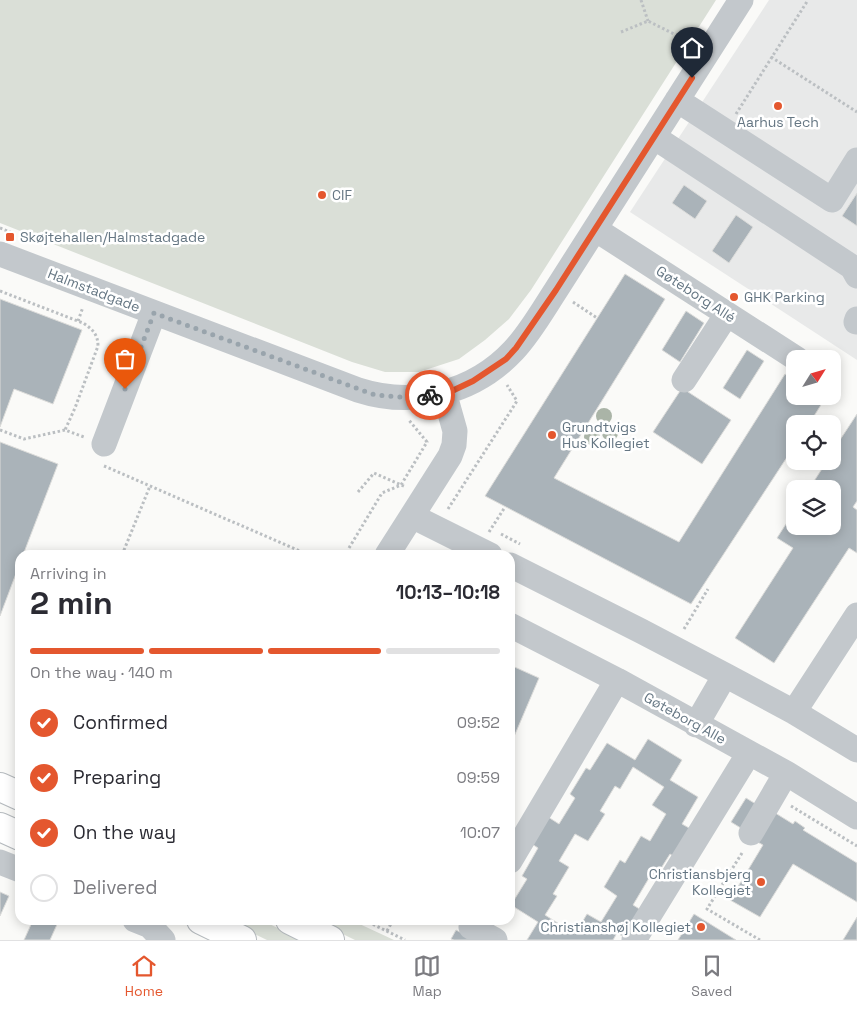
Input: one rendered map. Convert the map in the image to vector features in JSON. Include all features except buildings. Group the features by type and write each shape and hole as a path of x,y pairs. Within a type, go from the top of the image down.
{"main road":[{"path":"0,787 15,794"},
{"path":"0,827 15,834"},
{"path":"211,925 242,940"},
{"path":"300,925 330,940"}],"street":[{"name":"Halmstadgade","path":"0,254 375,395 387,397 427,396 463,386 506,359 516,348 556,290 741,0"},
{"path":"677,100 832,200 857,160"},
{"path":"654,137 855,269"},
{"name":"Gøteborg Allé","path":"595,229 786,352"},
{"path":"100,454 154,313"},
{"path":"684,380 727,314"},
{"path":"390,550 450,456 454,445 455,431 444,392"},
{"path":"412,516 481,550"},
{"path":"515,568 725,675 794,712 857,750"},
{"path":"794,712 857,615"},
{"name":"Gøteborg Alle","path":"515,628 617,680 786,773 857,817"},
{"path":"696,725 725,675"},
{"path":"515,853 617,680"},
{"path":"634,940 749,753"},
{"path":"751,833 786,773"},
{"path":"0,862 15,868"},
{"path":"472,925 471,927 495,940"}],"path":[{"path":"641,0 648,21 684,39 697,37 712,46"},
{"path":"725,131 808,0"},
{"path":"621,32 648,21"},
{"path":"772,57 857,112"},
{"path":"556,290 597,318"},
{"path":"0,291 78,321 92,329 98,341 98,346 65,430"},
{"path":"78,321 83,307"},
{"path":"448,509 517,401 494,367"},
{"path":"349,548 382,493 401,485 427,442 406,416"},
{"path":"0,430 24,439 65,430 150,486 297,550"},
{"path":"124,550 150,486"},
{"path":"486,550 491,528 505,506"},
{"path":"673,648 708,589"},
{"path":"751,833 749,843 708,909 760,940"},
{"path":"374,925 405,940"},
{"path":"387,931 390,925"}],"shaded area":[{"name":"CIF","path":"0,0 716,0 531,290 509,319 459,359 419,372 385,372 352,362 0,223"},
{"name":"Aarhus Tech","path":"769,0 857,0 857,360 630,212"},
{"path":"236,925 272,925 303,940 267,940"},
{"path":"324,925 362,925 394,940 355,940"}],"way so far":[{"path":"125,389 154,313 358,390 387,397 430,395"}],"place":[{"name":"Aarhus Tech","path":"778,106"},
{"name":"CIF","path":"322,195"},
{"name":"Skøjtehallen/Halmstadgade","path":"10,237"},
{"name":"GHK Parking","path":"734,297"},
{"name":"Grundtvigs Hus Kollegiet","path":"552,435"},
{"name":"Christiansbjerg Kollegiet","path":"761,882"},
{"name":"Christianshøj Kollegiet","path":"701,927"}],"route":[{"path":"430,395 454,390 473,381 506,359 516,348 556,290 692,78"}]}
